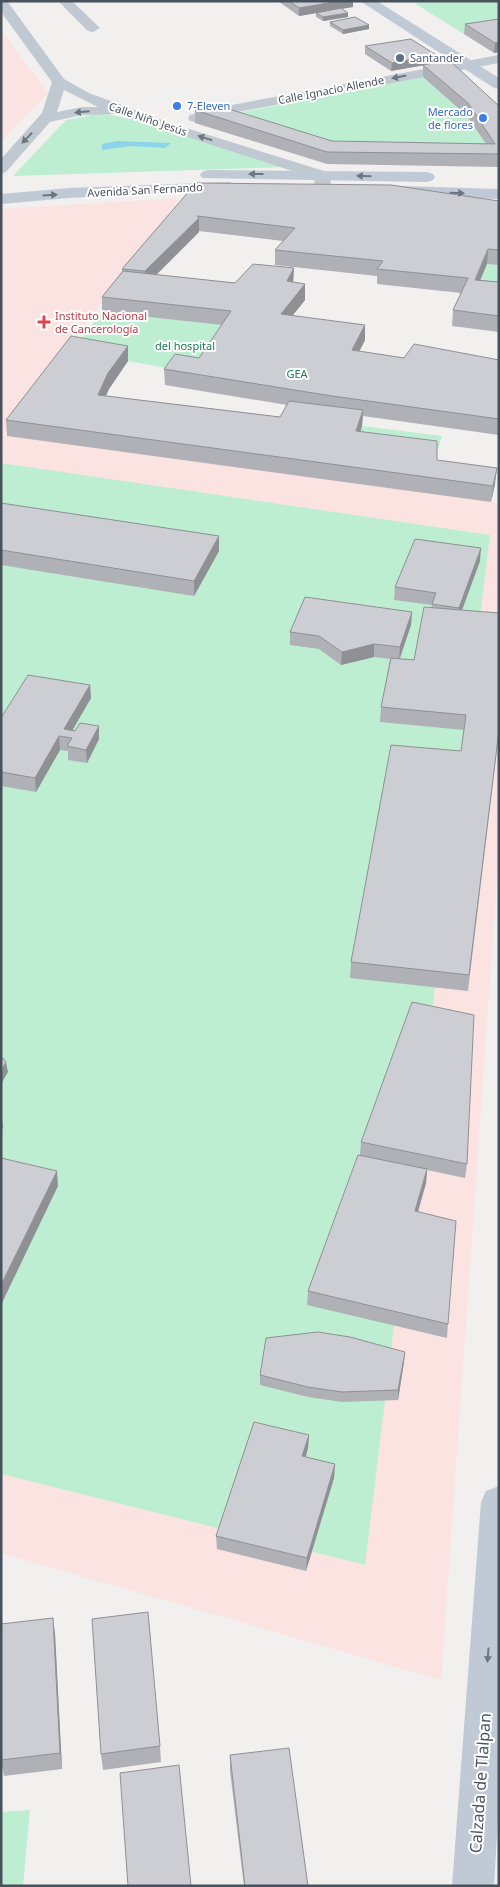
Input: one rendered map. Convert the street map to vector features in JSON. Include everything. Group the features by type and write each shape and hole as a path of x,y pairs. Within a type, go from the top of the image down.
{"main road":[{"path":"367,1 499,85"},
{"path":"391,1 495,63"},
{"name":"Avenida San Fernando","path":"1,183 219,174 499,194"},
{"name":"Avenida San Fernando","path":"1,199 69,193 323,181 499,178"},
{"name":"Calzada de Tlalpan","path":"473,1886 499,1502"}],"street":[{"path":"64,1 93,28"},
{"name":"Calle Niño Jesús","path":"1,2 59,82 84,96 323,181"},
{"name":"Calle Ignacio Allende","path":"165,126 221,111 467,64 495,63"},
{"path":"1,169 45,119 51,109 59,82"},
{"path":"45,119 82,111 119,110"}],"shaded area":[{"path":"1,30 48,93 1,142"},
{"path":"180,198 3,435 499,503 499,852 441,1680 1,1553 1,209"}],"green space":[{"path":"426,1 499,1 499,28 464,34 414,3"},
{"path":"423,77 467,116 494,156 331,153 216,117"},
{"path":"102,113 135,120 284,167 13,176 66,120"},
{"path":"487,264 499,265 499,297 474,294"},
{"name":"del hospital","path":"102,312 231,326 200,374 72,351"},
{"path":"362,426 442,436 436,457 355,447"},
{"path":"1,463 490,535 365,1565 1,1474"},
{"path":"30,1810 23,1886 1,1886 1,1812"}],"water":[{"path":"117,141 171,143 165,148 131,146 102,150 102,144"}],"building":[{"path":"289,1 340,1 299,8"},
{"path":"341,8 348,13 323,17 316,13"},
{"path":"355,17 369,25 343,30 330,22"},
{"path":"499,19 499,42 495,43 465,24"},
{"path":"411,39 436,55 392,63 365,46"},
{"path":"449,60 499,106 499,154 327,152 195,110 216,105 332,141 495,144 468,103 423,65"},
{"path":"196,183 391,185 499,201 499,250 488,249 475,280 499,282 499,316 453,310 468,278 377,269 383,261 275,250 295,228 197,216 199,218 145,271 122,269"},
{"path":"253,264 294,268 287,281 305,284 281,314 365,325 352,350 404,358 414,344 499,360 499,419 332,396 164,369 175,354 199,358 231,311 102,297 123,271 235,283"},
{"name":"GEA","path":"71,336 128,346 108,373 98,395 280,417 289,401 363,410 356,431 437,441 437,460 497,468 493,486 6,420"},
{"path":"1,503 219,536 194,581 1,550"},
{"path":"415,539 481,548 459,608 432,604 436,593 395,587"},
{"path":"305,597 412,612 400,647 374,644 342,652 319,636 290,632"},
{"path":"424,607 499,613 499,730 469,975 351,962 391,745 461,751 466,715 381,707 391,658 414,660"},
{"path":"28,675 90,685 64,729 75,731 80,723 99,726 86,750 67,746 72,738 59,736 35,778 1,772 1,718"},
{"path":"412,1002 474,1015 467,1164 361,1142"},
{"path":"1,1056 6,1062 1,1071"},
{"path":"358,1155 427,1169 415,1211 456,1221 448,1324 308,1291"},
{"path":"1,1158 57,1171 1,1285"},
{"path":"318,1332 350,1337 405,1352 398,1390 342,1392 308,1387 260,1375 266,1338"},
{"path":"254,1422 309,1435 302,1456 335,1464 307,1558 216,1536"},
{"path":"148,1612 160,1746 101,1754 92,1619"},
{"path":"53,1618 60,1753 1,1760 1,1624"},
{"path":"289,1748 308,1886 245,1886 230,1755"},
{"path":"179,1765 191,1886 128,1886 120,1773"}],"place":[{"name":"Santander","path":"400,58"},
{"name":"7-Eleven","path":"177,106"},
{"name":"Mercado de flores","path":"483,118"},
{"name":"Instituto Nacional de Cancerología","path":"44,322"}]}
